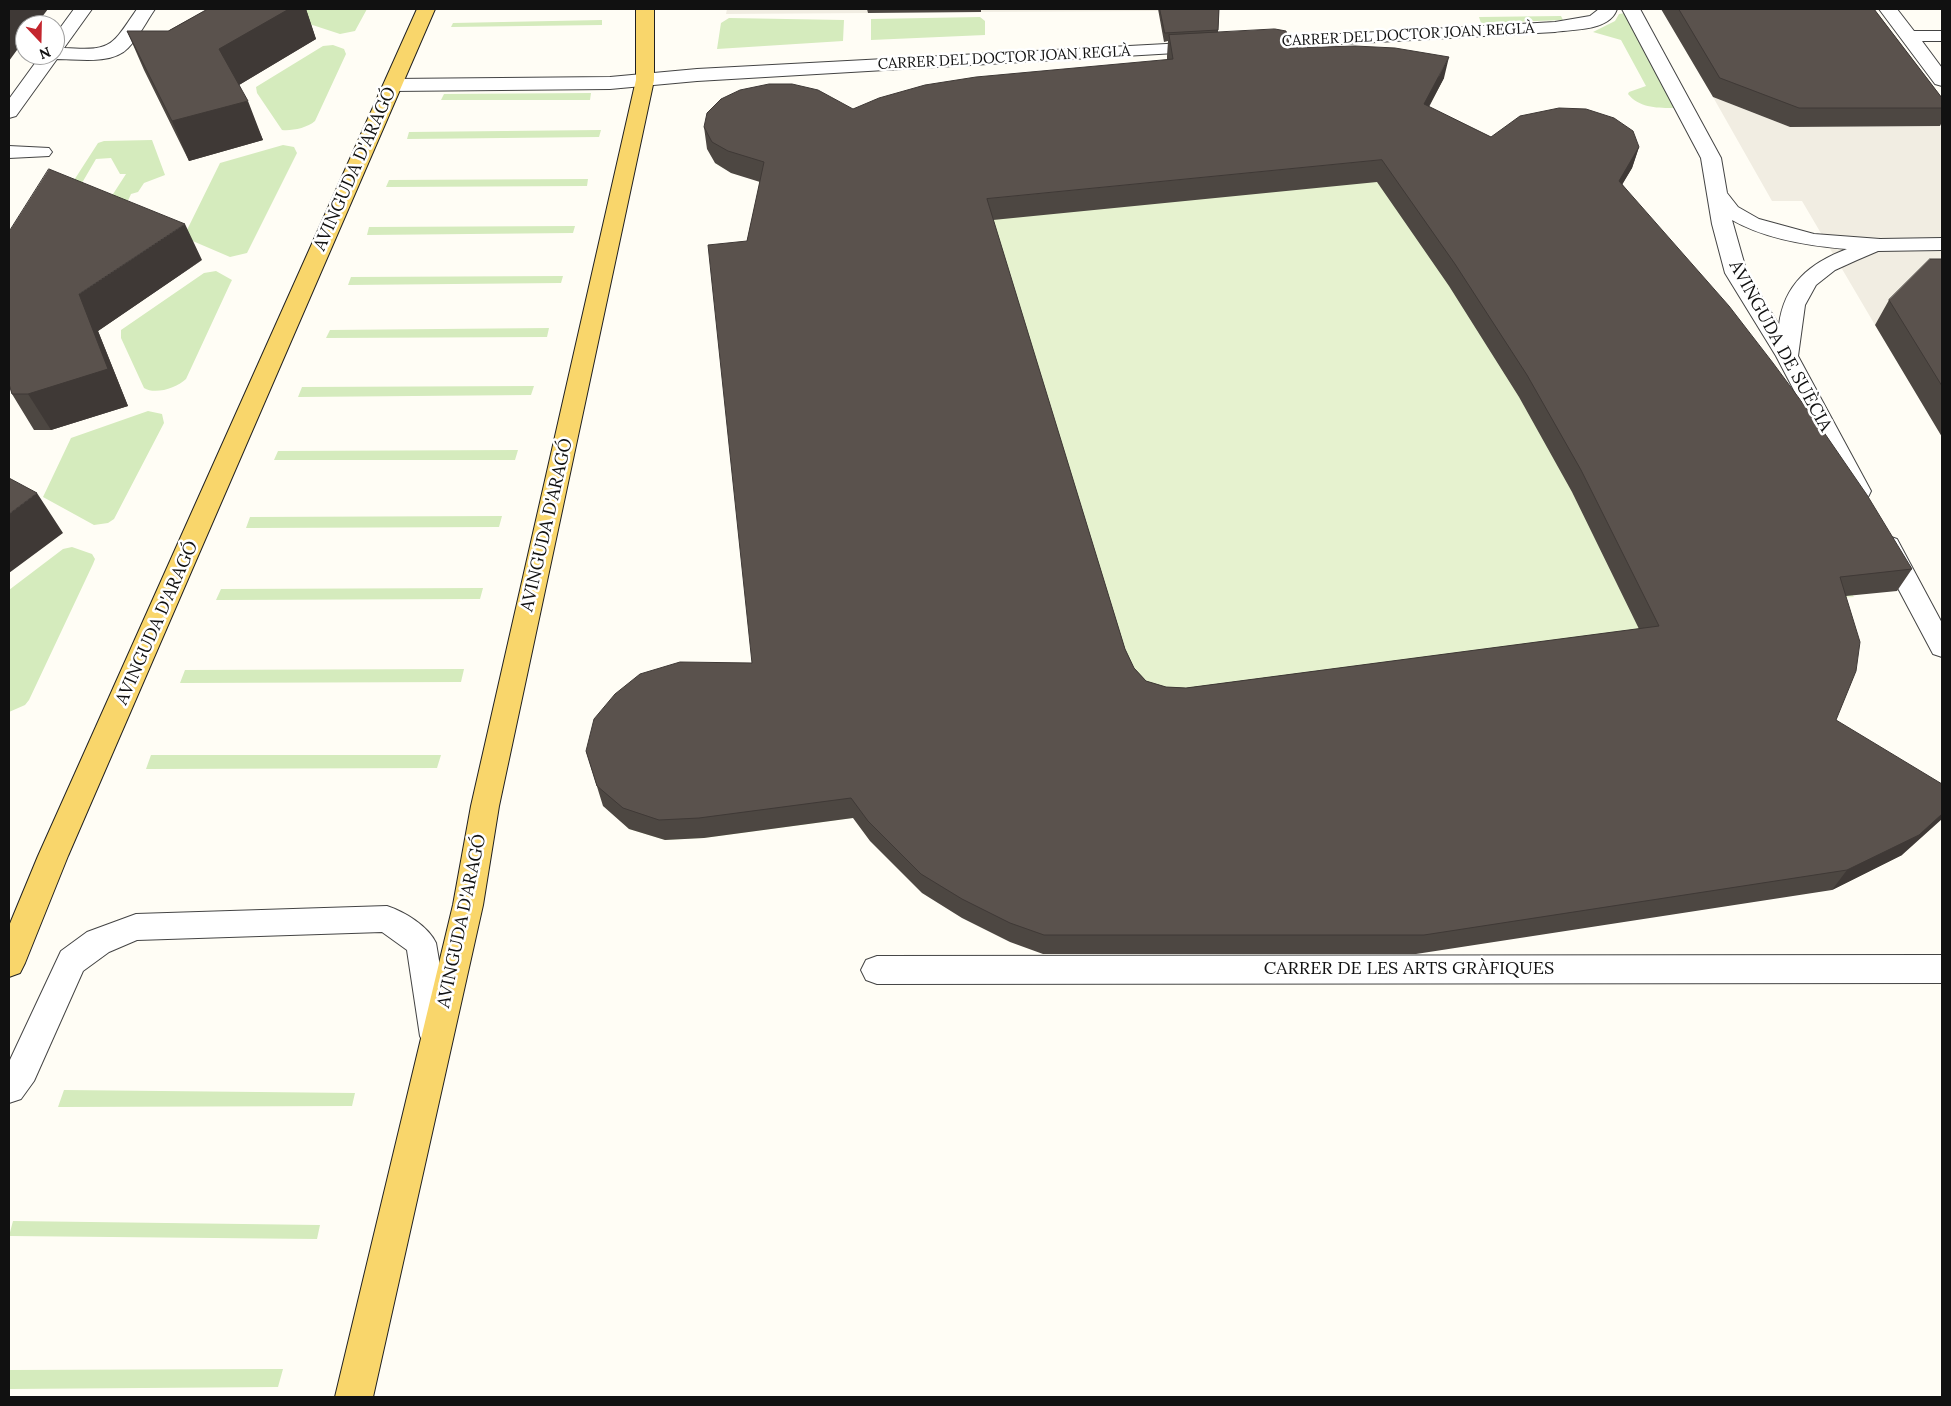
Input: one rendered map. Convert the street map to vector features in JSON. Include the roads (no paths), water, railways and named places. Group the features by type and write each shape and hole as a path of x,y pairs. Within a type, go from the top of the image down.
{"main road":[{"name":"AVINGUDA D'ARAGÓ","path":"9,962 53,856 426,9"},
{"name":"AVINGUDA D'ARAGÓ","path":"354,1397 468,905 485,806 646,80 646,9"}],"street":[{"path":"65,34 83,9"},
{"path":"65,53 94,54 114,49 120,45 146,9"},
{"name":"CARRER DEL DOCTOR JOAN REGLÀ","path":"392,85 610,83 706,75 1554,27 1595,21 1606,16 1608,9"},
{"name":"AVINGUDA DE SUÈCIA","path":"1631,9 1711,158 1722,224 1736,273 1787,356 1942,647"},
{"path":"1888,9 1942,80"},
{"path":"1909,36 1942,36"},
{"path":"9,112 43,65"},
{"path":"9,152 42,152"},
{"path":"1716,194 1731,211 1752,223 1813,240 1880,245 1942,244"},
{"path":"1787,356 1796,297 1821,270 1846,255 1880,245"},
{"name":"AVINGUDA D'ARAGÓ","path":"9,1088 22,1070 72,961 98,942 136,928 387,919 421,943 437,1040"},
{"name":"CARRER DE LES ARTS GRÀFIQUES","path":"877,970 1942,969"}]}
